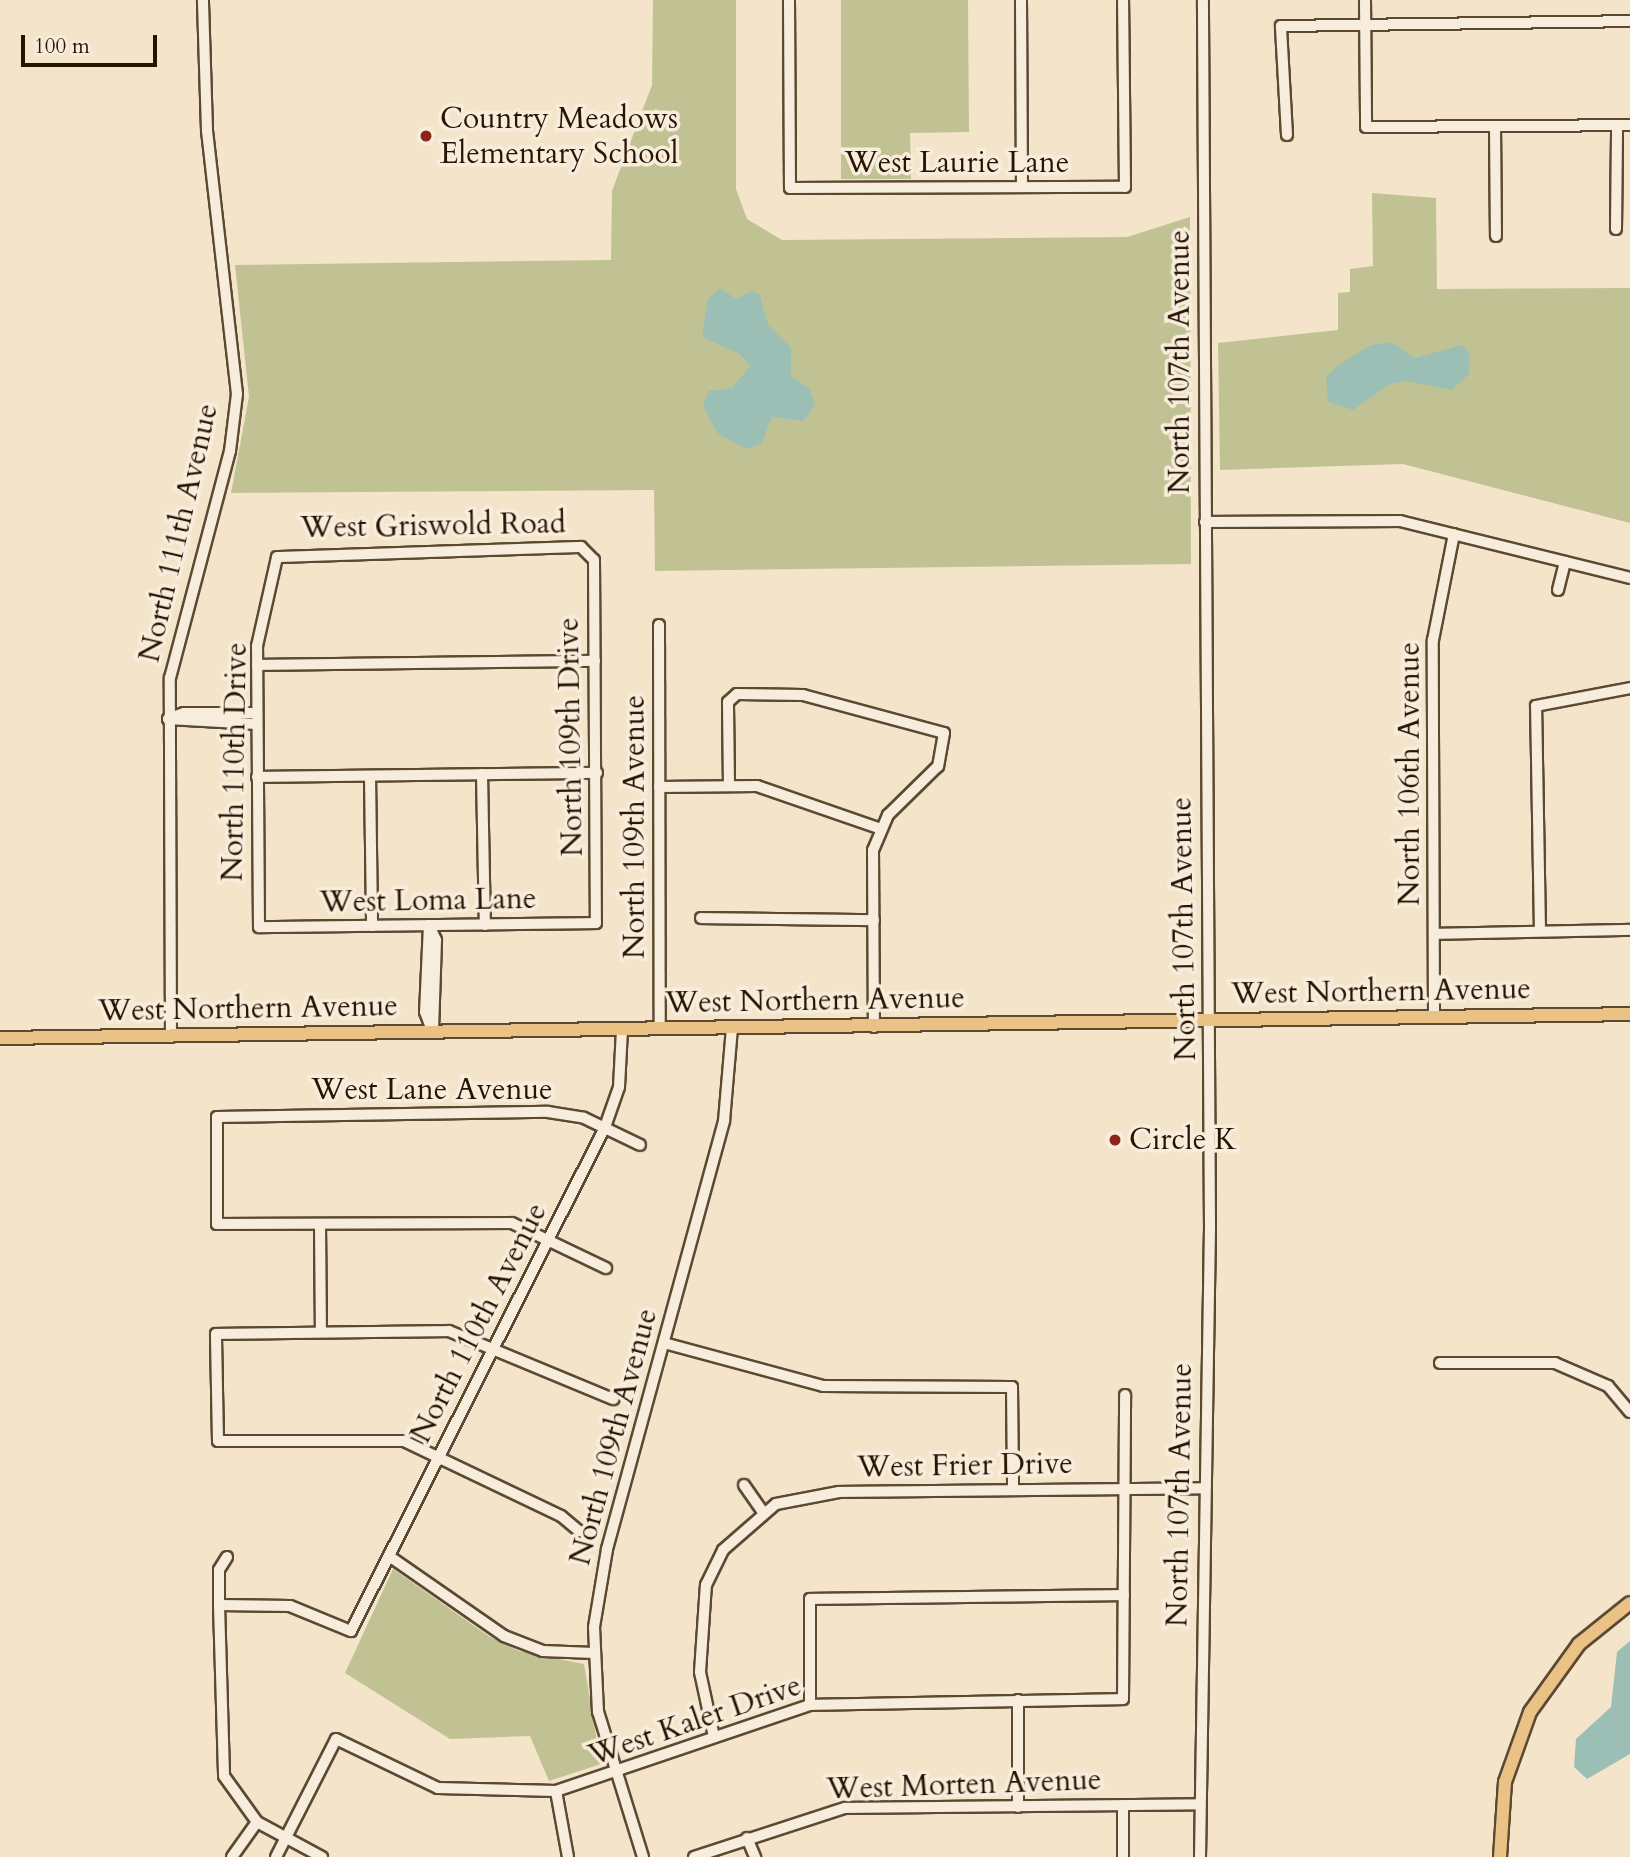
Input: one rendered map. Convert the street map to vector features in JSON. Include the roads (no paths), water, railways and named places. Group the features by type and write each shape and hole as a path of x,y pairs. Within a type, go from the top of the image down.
{"main road":[{"name":"West Northern Avenue","path":"0,1038 1209,1023 1630,1014"},
{"path":"1500,1857 1505,1782 1530,1712 1579,1644 1630,1604"}],"street":[{"name":"North 111th Avenue","path":"171,1037 168,719 174,650 230,451 237,394 206,130 203,0"},
{"name":"West Laurie Lane","path":"789,0 790,188 1125,187 1123,0"},
{"path":"1021,0 1022,187"},
{"name":"North 107th Avenue","path":"1200,1857 1209,1023 1203,0"},
{"path":"1365,0 1366,127 1630,125"},
{"path":"1287,135 1282,26 1630,21"},
{"path":"1616,229 1617,125"},
{"path":"1495,126 1496,236"},
{"path":"1205,522 1375,519 1454,534 1630,578"},
{"name":"North 106th Avenue","path":"1434,1017 1433,640 1454,534"},
{"name":"West Griswold Road","path":"277,556 591,550"},
{"name":"North 109th Drive","path":"591,550 597,773 596,923"},
{"name":"North 110th Drive","path":"259,927 257,665 277,556"},
{"path":"1558,590 1566,562"},
{"name":"North 109th Avenue","path":"659,625 660,1029"},
{"path":"257,665 595,661"},
{"path":"1540,931 1536,706 1630,688"},
{"path":"729,786 730,696 803,695 944,733 938,766 878,828 874,920 874,1027"},
{"path":"168,719 257,719"},
{"path":"257,777 597,773"},
{"path":"482,775 485,925"},
{"path":"370,776 372,926"},
{"path":"659,787 729,786 778,791 878,828"},
{"path":"701,918 874,920"},
{"name":"West Loma Lane","path":"259,927 596,923"},
{"path":"429,925 436,940 433,1033"},
{"path":"1434,934 1630,930"},
{"name":"North 109th Avenue","path":"643,1857 614,1774 598,1712 594,1653 607,1549 728,1105 732,1028"},
{"name":"North 110th Avenue","path":"219,1605 290,1606 351,1630 605,1128 619,1087 622,1029"},
{"name":"West Lane Avenue","path":"320,1224 217,1224 217,1117 548,1112 605,1128 640,1145"},
{"path":"321,1332 320,1224 500,1221 550,1237 606,1268"},
{"path":"579,1531 439,1454 389,1440 218,1441 216,1334 449,1331 495,1346 613,1399"},
{"path":"664,1343 824,1386 1012,1387 1013,1490"},
{"path":"1440,1363 1555,1363 1608,1386 1630,1412"},
{"path":"810,1705 810,1599 1124,1595 1125,1395"},
{"path":"714,1737 700,1672 706,1585 723,1550 762,1511 744,1485"},
{"name":"West Frier Drive","path":"762,1511 818,1493 1203,1488"},
{"path":"389,1556 505,1636 543,1651 594,1653"},
{"path":"227,1558 219,1570 220,1759 229,1787 257,1822 322,1857"},
{"name":"West Kaler Drive","path":"286,1839 336,1739 438,1788 556,1791 614,1774 810,1705 1123,1699 1124,1595"},
{"path":"1018,1700 1018,1807"},
{"path":"556,1791 568,1857"},
{"name":"West Morten Avenue","path":"694,1857 845,1808 1200,1804"},
{"path":"1123,1805 1123,1857"},
{"path":"232,1857 257,1822"},
{"path":"747,1838 755,1857"},
{"path":"276,1857 286,1839"}],"water":[{"path":"720,288 736,299 752,291 760,295 768,325 791,348 791,376 810,389 815,405 803,421 772,417 762,443 747,449 718,434 703,406 708,391 732,388 750,366 740,354 702,337 708,299"},
{"path":"1392,342 1415,358 1462,345 1470,354 1469,374 1452,390 1406,381 1390,384 1353,410 1328,402 1326,377 1338,365 1371,345"},
{"path":"1630,1641 1630,1754 1587,1779 1574,1767 1576,1739 1611,1707 1617,1652"}],"place":[{"name":"Country Meadows Elementary School","path":"426,136"},
{"name":"Circle K","path":"1115,1140"}]}
